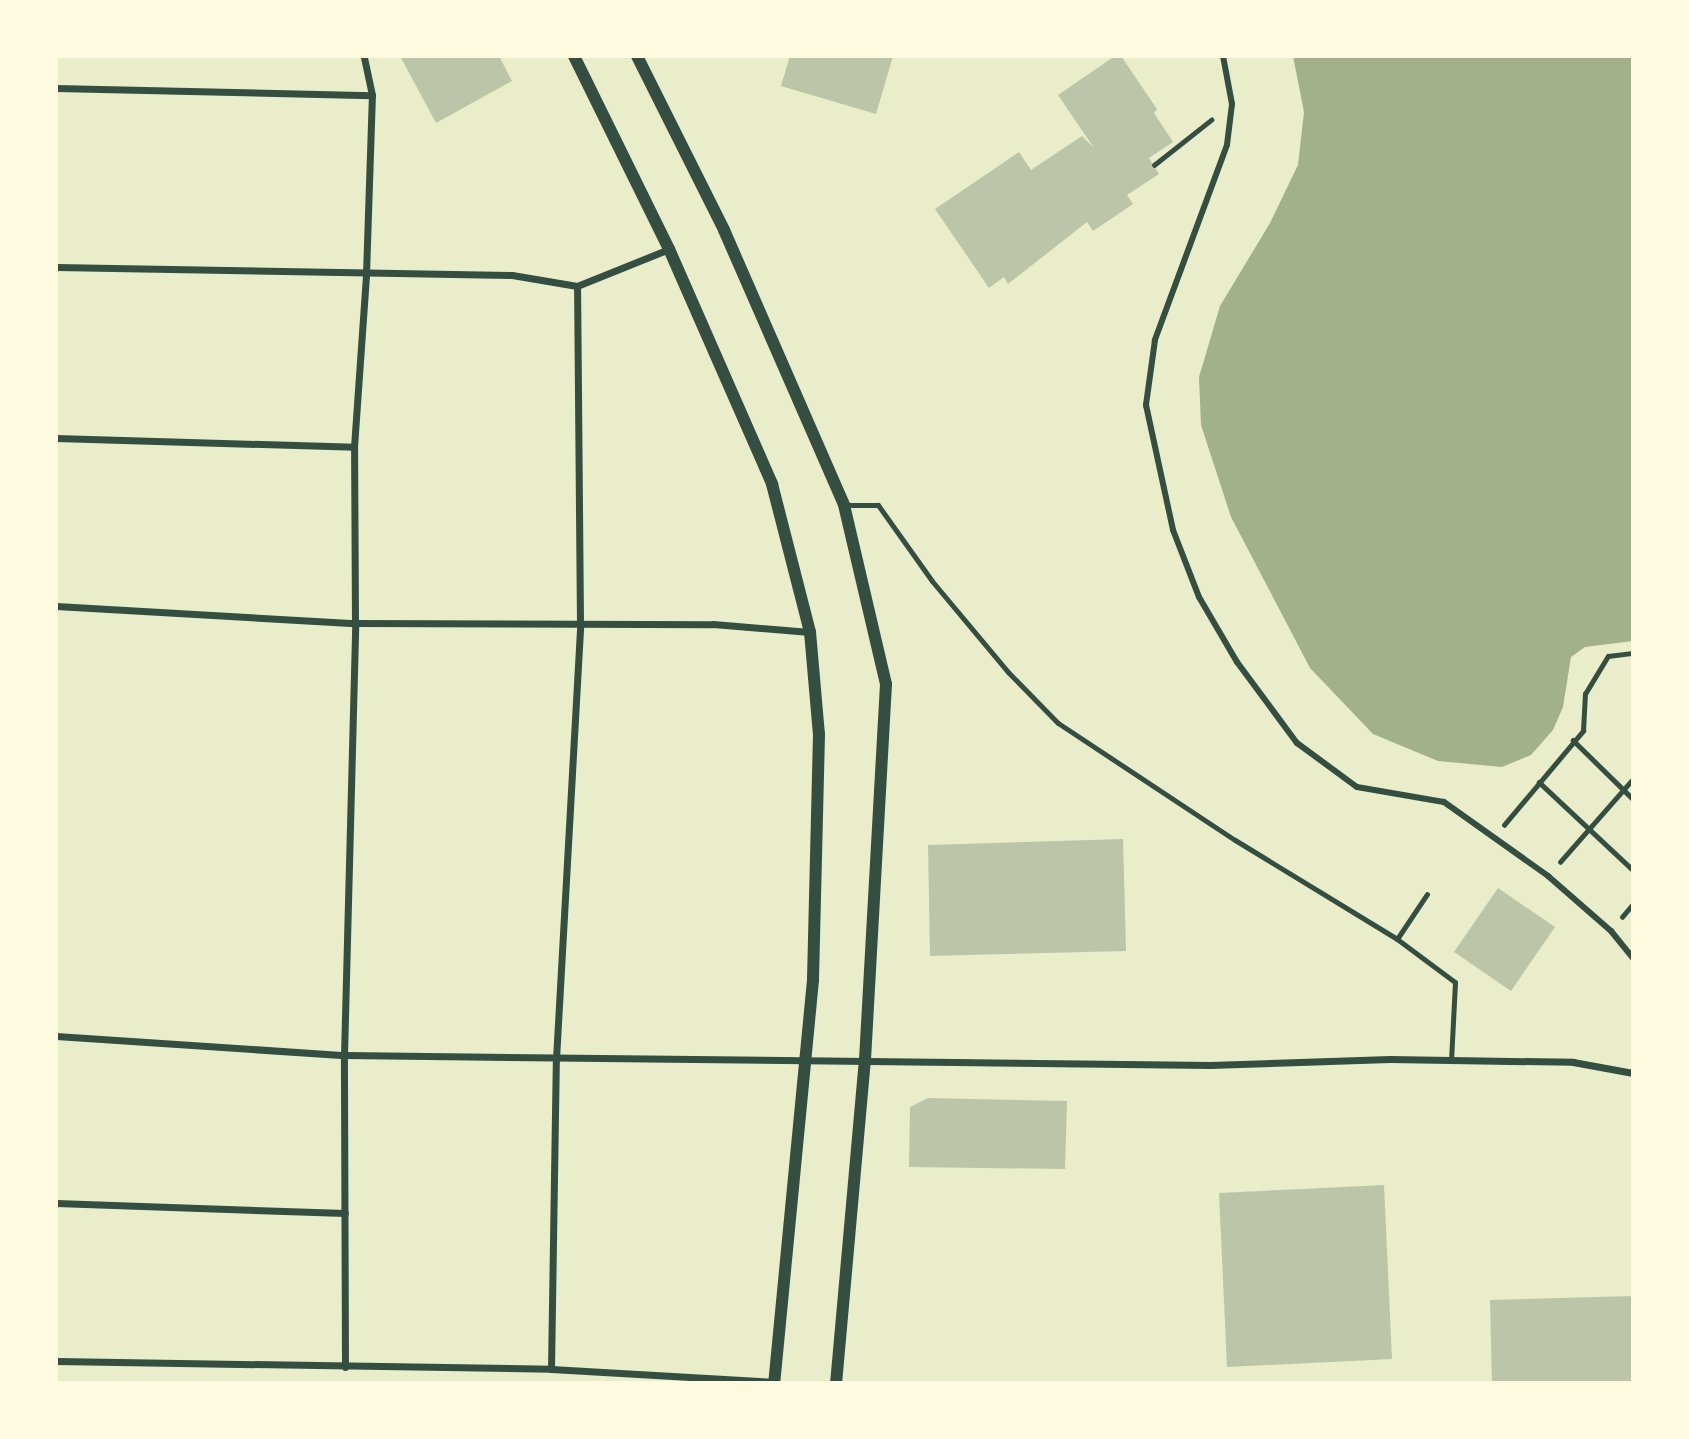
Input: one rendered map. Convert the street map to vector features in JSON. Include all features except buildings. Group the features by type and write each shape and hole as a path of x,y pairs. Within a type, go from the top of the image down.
{"street":[{"path":"345,1367 344,1055 355,623 354,447 366,274 372,95 363,56"},
{"path":"56,1362 551,1369 774,1382 813,980 819,748 810,632 772,484 669,249 574,56"},
{"path":"637,56 724,230 844,505 886,684 865,1059 835,1383"},
{"path":"1223,56 1231,104 1227,145 1155,340 1146,405 1173,530 1199,597 1237,662 1297,743 1357,787 1444,802 1496,835 1611,931 1633,958"},
{"path":"56,88 372,95"},
{"path":"56,267 512,275 577,286 669,249"},
{"path":"551,1369 556,1059 580,623 577,286"},
{"path":"56,438 354,447"},
{"path":"56,606 355,623 713,624 810,632"},
{"path":"56,1036 344,1055 1210,1065 1451,1060 1573,1062 1633,1073"},
{"path":"56,1203 345,1213"}],"lane":[{"path":"844,505 878,505 966,621 1059,723 1235,840 1397,939 1455,982 1451,1060"},
{"path":"1397,939 1427,894"}],"path":[{"path":"1154,165 1231,104"},
{"path":"1496,835 1583,731 1585,694 1608,656 1633,653"},
{"path":"1573,740 1633,799"},
{"path":"1548,876 1621,788 1633,779"},
{"path":"1539,782 1633,870"}],"shaded area":[{"path":"1293,56 1633,56 1633,641 1585,647 1571,657 1563,707 1553,730 1531,755 1502,767 1438,761 1373,734 1310,668 1231,517 1201,425 1199,377 1220,306 1270,223 1298,165 1304,112"}]}
